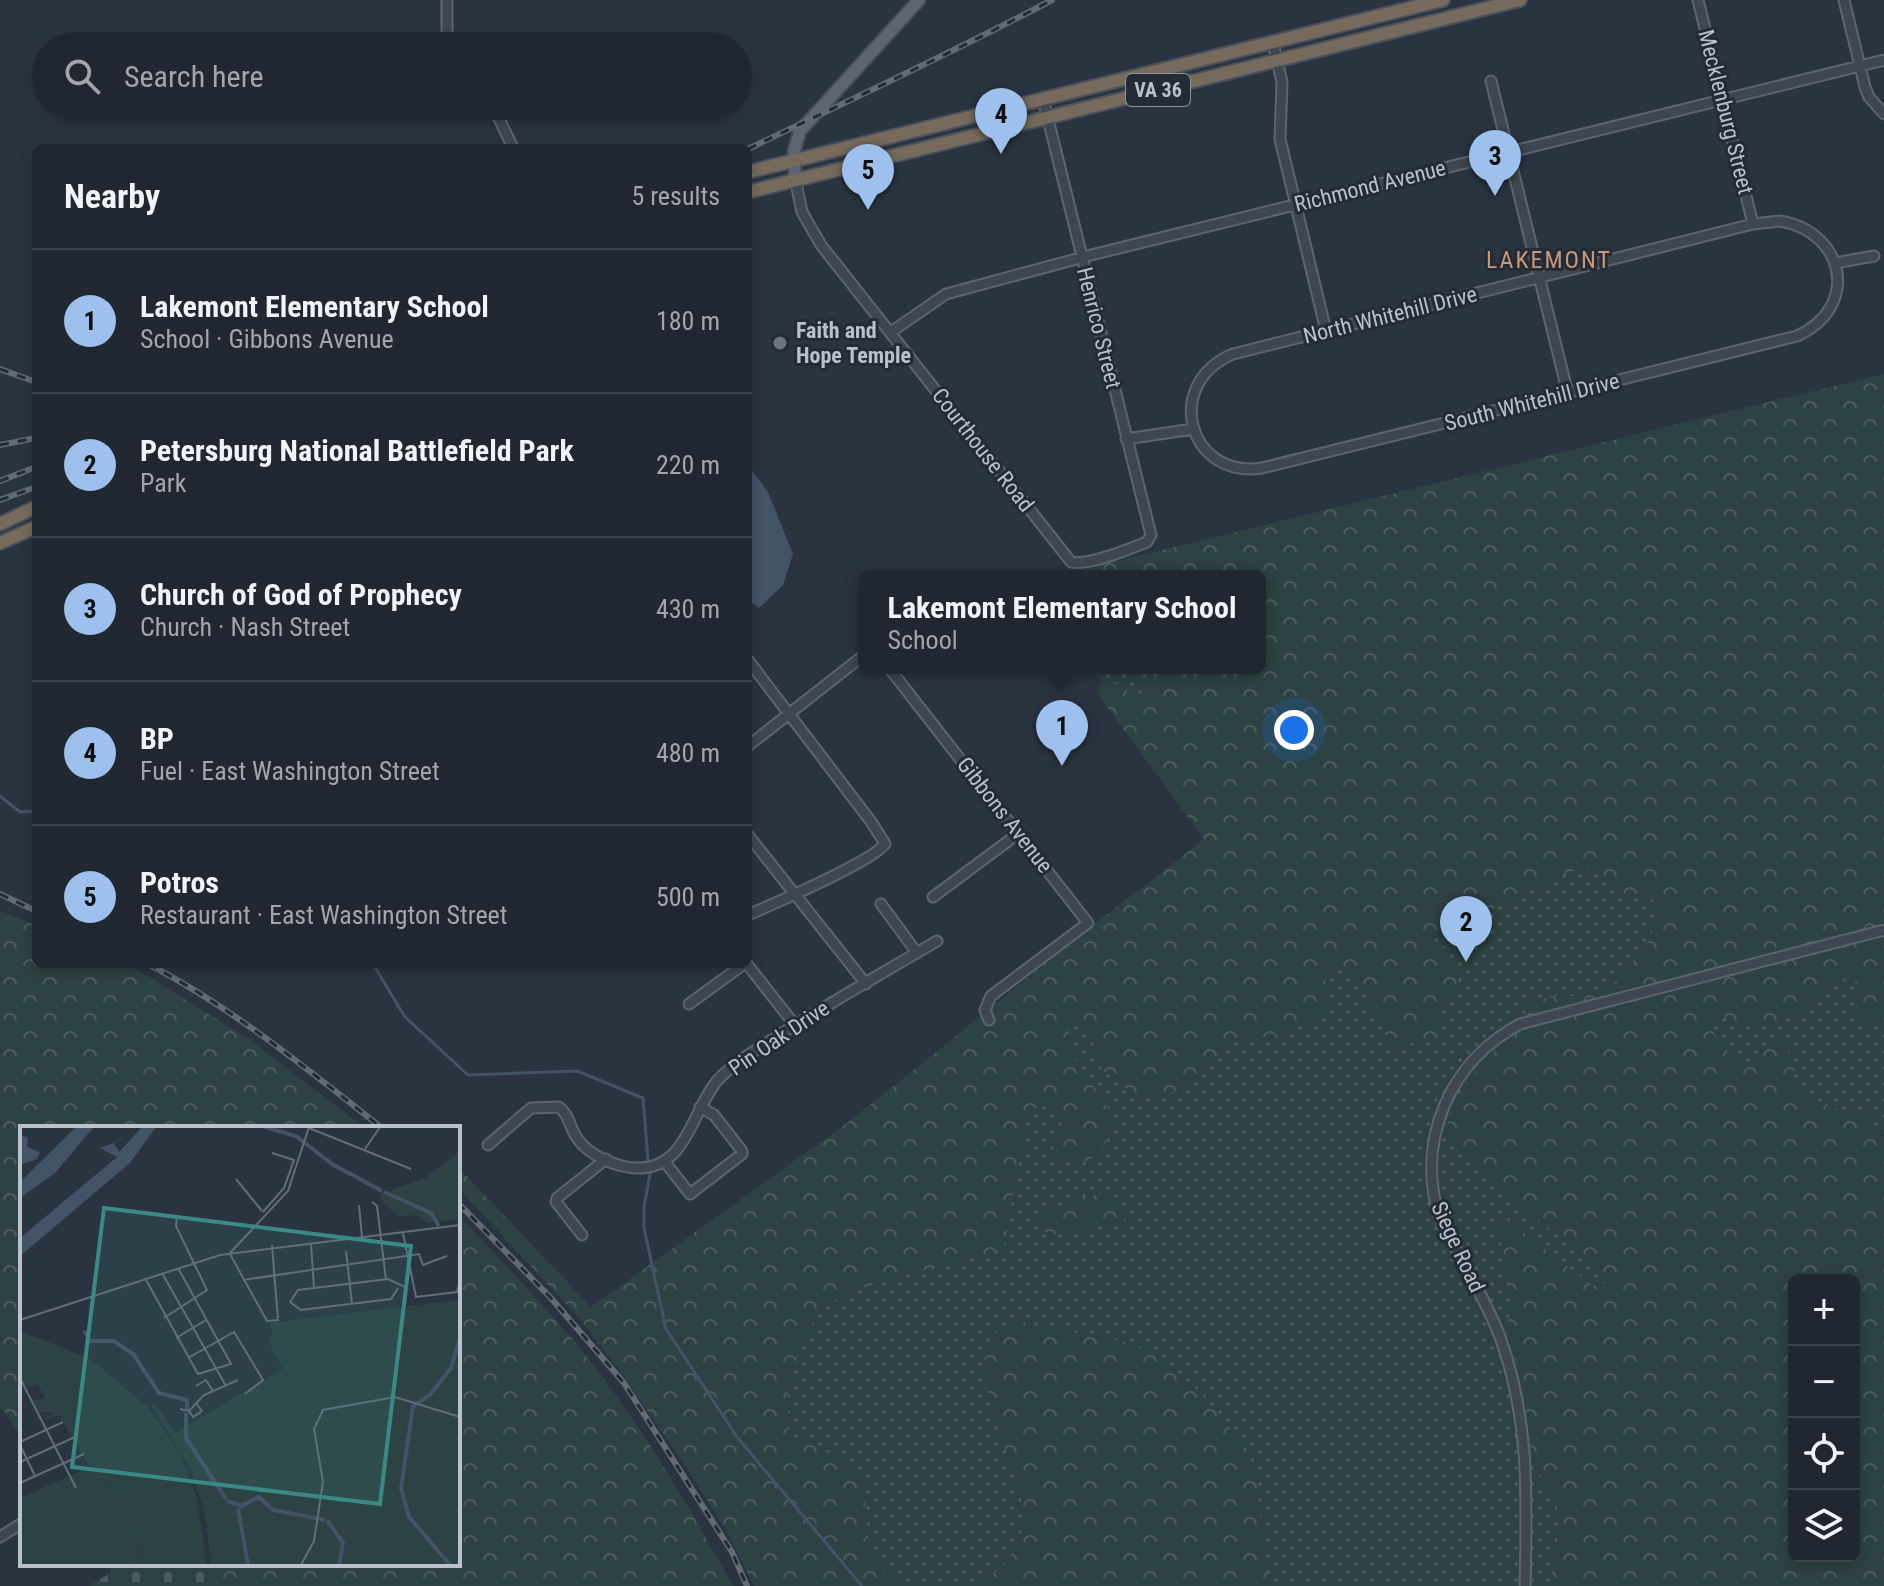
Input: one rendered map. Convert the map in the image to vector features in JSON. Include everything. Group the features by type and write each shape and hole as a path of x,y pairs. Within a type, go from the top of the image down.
{"highway":[{"name":"VA 36","path":"752,171 1443,0"},
{"name":"VA 36","path":"752,191 1520,0"},
{"path":"0,524 32,509"},
{"path":"0,543 32,529"}],"main road":[{"path":"795,178 797,140 809,119 919,0"}],"street":[{"path":"446,32 447,0"},
{"name":"Mecklenburg Street","path":"1698,0 1753,224"},
{"path":"1844,0 1869,97 1884,114"},
{"path":"1273,43 1283,96 1280,139 1326,331"},
{"name":"Richmond Avenue","path":"891,332 946,294 1884,60"},
{"path":"1491,81 1568,394"},
{"name":"Henrico Street","path":"1043,99 1150,539"},
{"path":"500,120 511,144"},
{"name":"Courthouse Road","path":"795,178 808,224 821,245 1071,562 1080,563 1150,539"},
{"name":"North Whitehill Drive","path":"1193,429 1191,412 1198,380 1214,364 1233,354 1753,224 1780,221 1801,226 1822,239 1835,263"},
{"path":"1835,263 1874,256"},
{"name":"South Whitehill Drive","path":"1193,429 1205,448 1221,462 1230,467 1253,469 1568,394 1808,331 1823,318 1835,297 1835,263"},
{"path":"1126,439 1193,429"},
{"path":"752,743 858,660"},
{"path":"752,665 885,844 845,869 752,913"},
{"name":"Gibbons Avenue","path":"894,674 1088,923 991,996 986,1005 989,1020"},
{"path":"933,897 1019,833"},
{"path":"752,840 866,984"},
{"path":"881,904 917,953"},
{"name":"Siege Road","path":"1525,1586 1526,1460 1518,1397 1492,1318 1448,1234 1434,1200 1430,1167 1433,1138 1453,1089 1494,1041 1520,1024 1884,930"},
{"name":"Pin Oak Drive","path":"664,1161 679,1148 700,1107 728,1070 794,1024 937,941"},
{"path":"689,1004 740,968"},
{"path":"749,968 794,1024"},
{"path":"488,1145 531,1108 559,1107 586,1148 626,1167 637,1168 664,1161 690,1194 742,1154 714,1115 700,1107"},
{"path":"582,1235 557,1205 557,1198 606,1159"},
{"path":"0,1537 20,1524"}],"green space":[{"path":"1884,374 1884,1586 767,1586 757,1198 1094,924 1218,831 1095,674 1266,674 1266,570 1116,570"},
{"path":"1884,374 1884,1024 1865,1022 1861,1016 1855,998 1857,972 1813,998 1794,1016 1769,1026 1745,1027 1723,1017 1713,1022 1713,1030 1719,1043 1750,1065 1760,1063 1763,1049 1769,1042 1781,1042 1793,1060 1792,1082 1807,1095 1838,1110 1871,1111 1873,1125 1884,1132 1884,1586 1549,1586 1559,1528 1556,1500 1534,1468 1517,1365 1505,1325 1510,1315 1510,1285 1492,1208 1593,1286 1614,1281 1494,1184 1445,1129 1463,1088 1491,1054 1525,1029 1529,1004 1551,996 1608,991 1645,948 1660,913 1655,900 1624,893 1583,866 1440,934 1434,941 1446,948 1460,975 1450,999 1433,1009 1444,1033 1410,1044 1391,1047 1352,967 1325,970 1327,1006 1321,1019 1258,1039 1235,1042 1179,1091 1151,1097 1131,1093 1101,1069 1092,1040 1081,1023 1068,1023 1073,1054 1115,1119 1107,1140 1098,1152 1079,1163 1059,1160 1050,1141 1062,1127 1059,1114 1042,1106 1028,1111 1004,1247 871,1285 840,1297 819,1314 800,1343 788,1393 789,1435 813,1442 862,1476 869,1541 881,1568 900,1586 754,1586 727,1532 627,1381 580,1319 460,1190 460,1169 591,1307 847,1123 1204,839 1097,693 1105,676 1151,707 1128,674 1266,674 1266,570 1080,570"},
{"path":"0,911 32,923 32,968 132,968 143,973 250,1040 362,1126 20,1126 20,1434 0,1406"},
{"path":"1111,1193 1119,1199 1125,1221 1059,1235 1045,1232 1041,1224 1043,1212 1086,1197"},
{"path":"460,1216 559,1324 618,1398 678,1491 733,1586 89,1586 112,1572 108,1566 460,1566"},
{"path":"1020,1322 1121,1341 1156,1353 1201,1393 1249,1451 1257,1485 1269,1586 973,1586 993,1574 1009,1558 1020,1538 1023,1514 1020,1495 994,1415 984,1362 989,1341 1002,1327"},
{"path":"123,1566 201,1566 216,1586 89,1586"}],"water":[{"path":"752,470 768,492 793,554 783,585 759,608 752,603"}],"waterway":[{"path":"0,796 20,812 32,811"},
{"path":"375,968 405,1017 468,1075 577,1071 643,1098 648,1160"},
{"path":"650,1174 644,1228 666,1329 737,1437 862,1586"}],"railway":[{"path":"752,147 1052,0"},
{"path":"0,369 32,381"},
{"path":"0,445 32,439"},
{"path":"0,481 32,469"},
{"path":"0,500 32,488"},
{"path":"0,894 32,909"},
{"path":"155,968 240,1020 379,1126"},
{"path":"460,1205 550,1297 624,1383 732,1552 747,1586"}],"place":[{"name":"BP","path":"1001,154"},
{"name":"Church of God of Prophecy","path":"1495,196"},
{"name":"Potros","path":"868,210"},
{"name":"Faith and Hope Temple","path":"780,343"},
{"name":"Lakemont Elementary School","path":"1062,766"},
{"name":"Petersburg National Battlefield Park","path":"1466,962"}],"district":[{"name":"LAKEMONT","path":"1549,260"}]}
